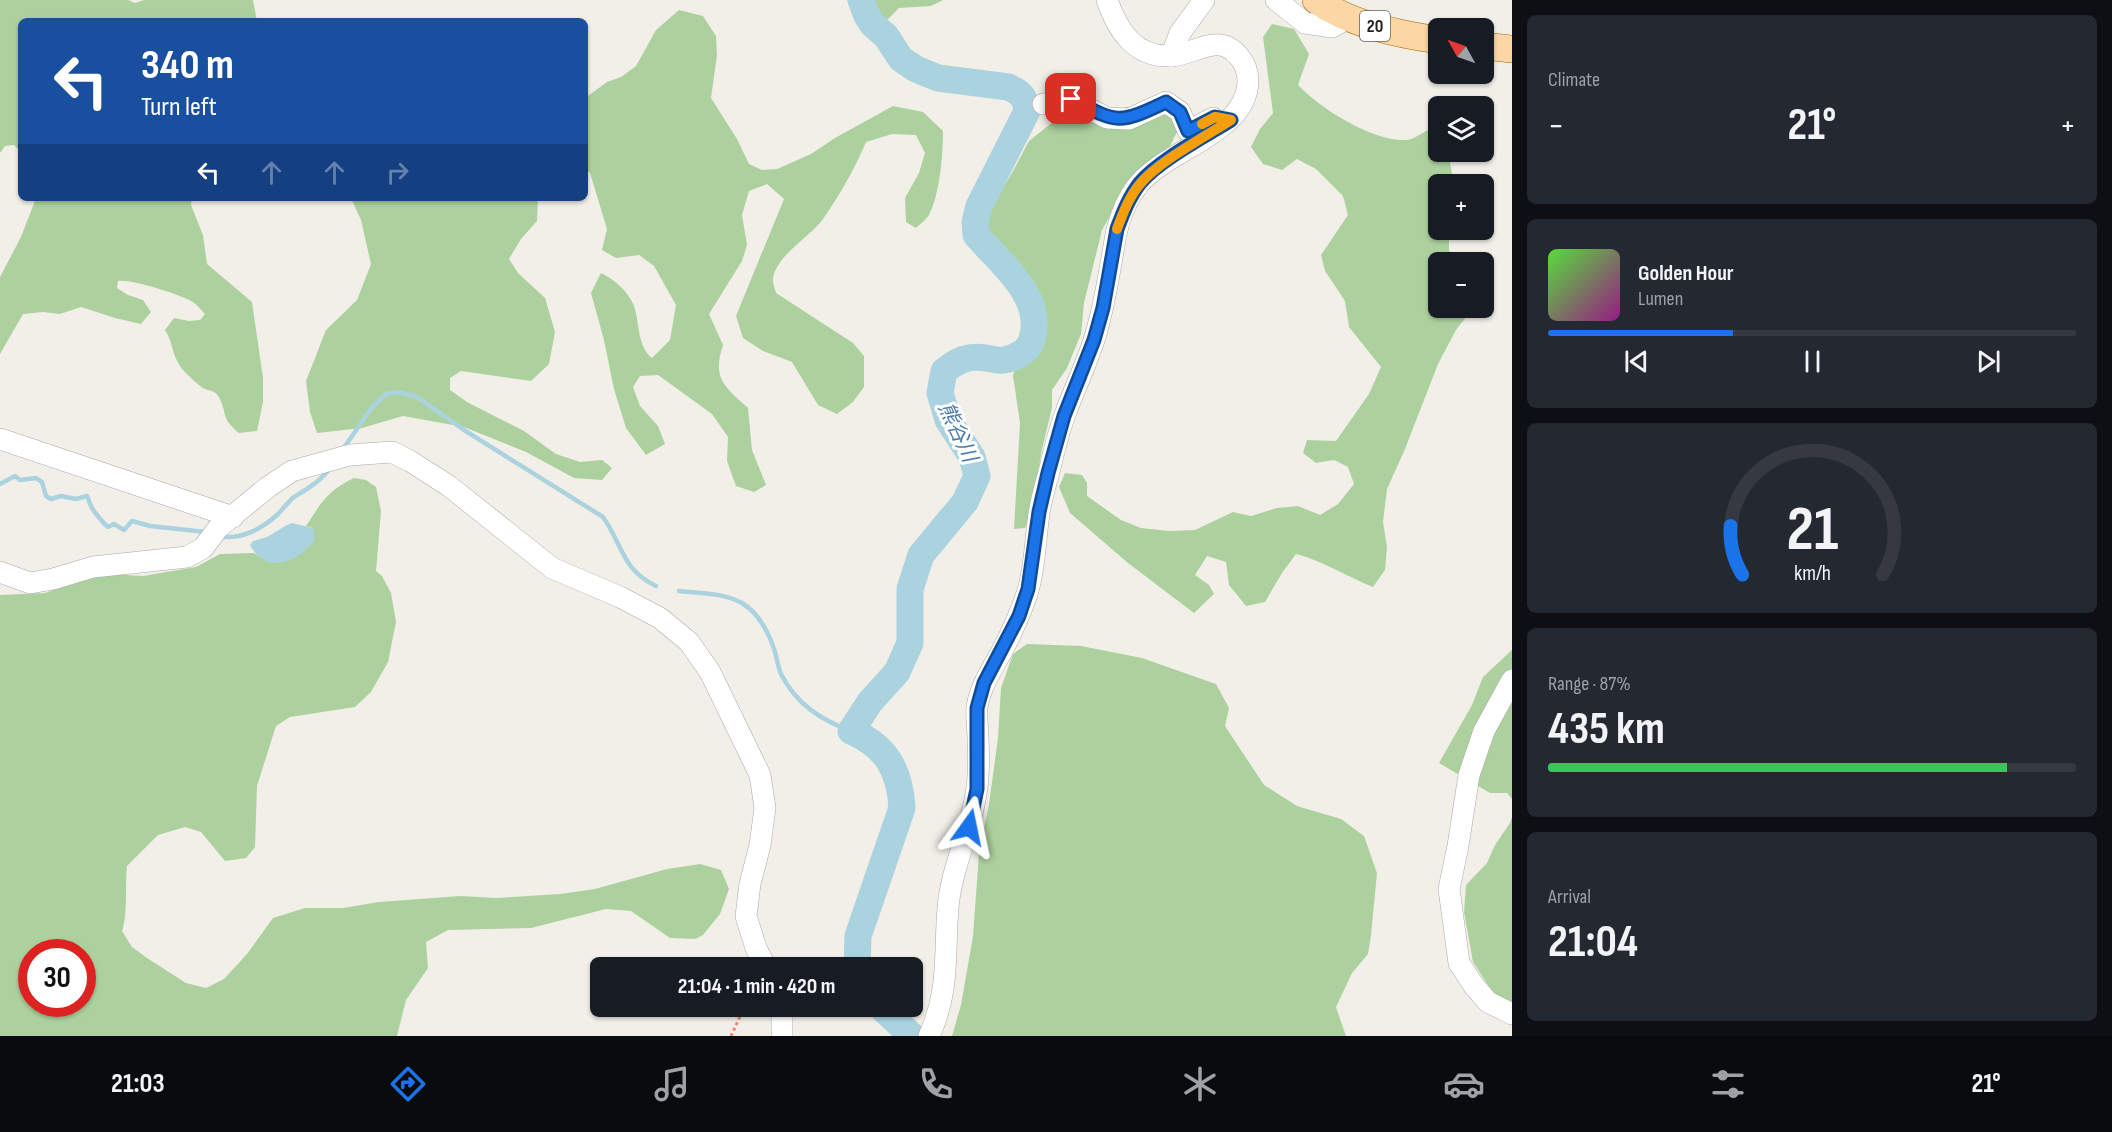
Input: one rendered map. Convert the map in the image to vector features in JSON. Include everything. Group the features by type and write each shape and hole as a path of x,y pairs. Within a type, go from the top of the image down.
{"main road":[{"name":"20","path":"1316,0 1349,18 1384,29 1428,38"},
{"path":"1494,47 1512,49"}],"street":[{"path":"929,1036 938,1017 943,995 948,908 952,883 973,813 977,789 977,708 984,683 1019,616 1028,589 1039,512 1048,473 1064,416 1094,340 1103,308 1117,229 1127,204 1140,183 1154,170 1231,120 1244,100 1248,82 1246,68 1238,54 1227,46 1214,45 1171,56 1152,54 1123,36 1107,0"},
{"path":"1171,56 1180,33 1204,0"},
{"path":"1276,0 1305,22 1332,27 1349,18"},
{"path":"1043,104 1071,99 1107,118 1129,119 1166,102 1180,112 1188,131 1215,117 1231,120"},
{"path":"0,439 226,522"},
{"path":"0,572 30,583 93,567 187,557 203,548 226,522 292,471 350,455 392,452 410,461 449,486 552,568 620,597 660,618 689,642 710,672 760,775 765,808 746,916 760,957"},
{"path":"1512,680 1484,731 1469,775 1449,889 1459,963 1488,1002 1512,1014"},
{"path":"782,1017 782,1036"}],"path":[{"path":"731,1036 740,1017"}],"green space":[{"path":"0,0 128,0 135,3 144,0 253,0 256,18 18,18 18,149 14,145 5,146 0,153"},
{"path":"847,0 943,0 931,6 899,8 887,20 874,26"},
{"path":"679,10 703,16 716,36 717,55 711,98 737,139 749,164 762,170 777,169 811,154 893,106 923,112 943,131 936,196 929,215 916,228 906,222 905,198 919,173 925,153 916,135 892,134 866,142 847,181 823,219 786,255 775,271 773,280 776,293 853,343 864,356 864,387 853,402 837,414 818,405 792,362 763,351 743,338 736,316 784,199 767,184 749,191 742,215 747,245 742,261 709,314 723,345 719,366 722,381 732,394 748,408 752,450 766,485 754,492 736,486 727,461 728,437 712,414 658,375 640,376 633,387 640,406 658,426 665,444 646,455 626,428 614,389 591,293 601,273 625,291 634,306 644,347 652,358 670,340 676,305 654,266 639,255 616,258 602,250 607,229 588,171 588,96 636,66 656,30"},
{"path":"1272,24 1294,29 1309,54 1298,85 1320,104 1348,122 1379,136 1393,139 1407,140 1428,130 1428,162 1450,162 1452,174 1428,174 1428,240 1449,240 1450,252 1428,252 1428,318 1465,318 1456,330 1438,364 1387,489 1383,522 1387,547 1385,570 1373,587 1296,554 1265,602 1246,606 1229,585 1226,562 1207,556 1195,575 1209,585 1214,594 1194,613 1128,563 1070,513 1059,487 1065,473 1082,475 1087,483 1087,496 1121,520 1141,528 1169,531 1195,530 1233,512 1251,516 1277,508 1298,506 1320,515 1338,504 1354,484 1348,467 1334,460 1316,463 1303,453 1307,440 1336,441 1369,394 1381,367 1349,327 1345,301 1325,271 1321,255 1348,215 1343,196 1316,169 1297,159 1282,170 1263,164 1251,147 1260,129 1273,113 1263,37"},
{"path":"1143,105 1163,107 1179,128 1170,146 1144,165 1123,193 1102,230 1084,303 1081,334 1067,368 1052,390 1052,408 1042,449 1031,514 1025,528 1014,529 1020,423 1013,376 1022,340 1024,314 1010,276 986,237 988,212 1029,141 1054,121 1090,112"},
{"path":"35,201 192,201 191,205 203,235 207,264 252,302 263,378 263,402 257,431 239,433 233,428 217,395 198,385 178,362 165,330 174,318 189,321 200,320 205,314 191,301 155,288 133,282 118,281 117,288 143,300 151,312 141,324 81,307 60,314 43,312 23,314 0,354 0,277 21,237"},
{"path":"352,201 538,201 537,221 521,239 509,259 518,273 545,298 555,332 549,364 531,381 461,371 450,378 450,390 467,402 524,431 556,454 580,462 602,460 612,468 602,480 574,478 526,452 464,427 403,416 362,428 317,433 310,412 306,381 326,330 357,300 371,264 361,220"},
{"path":"354,478 366,480 376,487 381,511 376,571 382,576 391,593 396,622 388,662 371,692 355,707 290,717 276,726 257,786 255,847 246,858 225,861 201,832 185,827 158,835 127,866 126,908 122,931 132,947 186,983 206,988 224,979 247,954 273,918 305,908 343,908 379,902 460,896 496,898 560,894 595,889 667,869 700,864 721,870 729,889 720,914 703,935 695,939 670,938 631,911 606,909 531,928 448,930 426,942 428,968 406,1000 397,1036 0,1036 0,595 45,593 107,574 143,576 196,567 220,554 254,553 264,559 313,528 306,526 331,493"},
{"path":"1027,644 1081,646 1142,658 1216,684 1229,708 1225,726 1264,785 1297,806 1341,819 1364,836 1377,873 1368,954 1352,973 1336,1007 1346,1036 952,1036 961,1005 973,936 979,853 989,804 998,738 1001,688 1013,654"},
{"path":"1512,650 1512,799 1507,793 1490,793 1439,763 1472,705 1483,677"},
{"path":"1512,817 1512,1018 1473,962 1464,912 1466,885 1487,863"}],"water":[{"path":"292,523 313,528 315,540 308,548 282,562 274,563 257,555 250,545 253,541 267,537"}],"waterway":[{"name":"熊谷川","path":"857,957 858,936 902,808 898,782 889,761 873,744 851,731 870,702 897,672 910,643 910,589 921,555 965,502 977,476 972,457 948,420 940,393 944,371 968,358 1002,360 1017,356 1030,343 1034,324 1032,309 1026,295 1008,269 976,235 975,222 979,206 1027,111 1024,99 1017,91 1008,87 938,78 916,69 901,59 886,36 873,25 861,0"},
{"path":"343,449 373,406 386,394 399,392 417,397 464,430 603,517 630,565 645,580 656,586"},
{"path":"219,536 243,535 265,524 294,497 318,481 330,468"},
{"path":"0,484 15,476 20,480 36,478 42,482 46,496 51,499 61,496 76,499 87,496 94,511 108,527 114,524 124,530 132,521 150,526 206,532"},
{"path":"679,591 728,597 748,607 767,631 781,674 794,694 810,710 851,731"},
{"name":"熊谷川","path":"892,1017 912,1036"}],"slow traffic":[{"path":"1117,229 1127,204 1140,183 1154,170 1231,120 1215,117 1202,124"}],"route":[{"path":"969,827 977,789 977,708 984,683 1019,616 1028,589 1039,512 1048,473 1064,416 1094,340 1103,308 1117,229 1127,204 1140,183 1154,170 1231,120 1215,117 1188,131 1180,112 1166,102 1129,119 1107,118 1071,99"}]}
